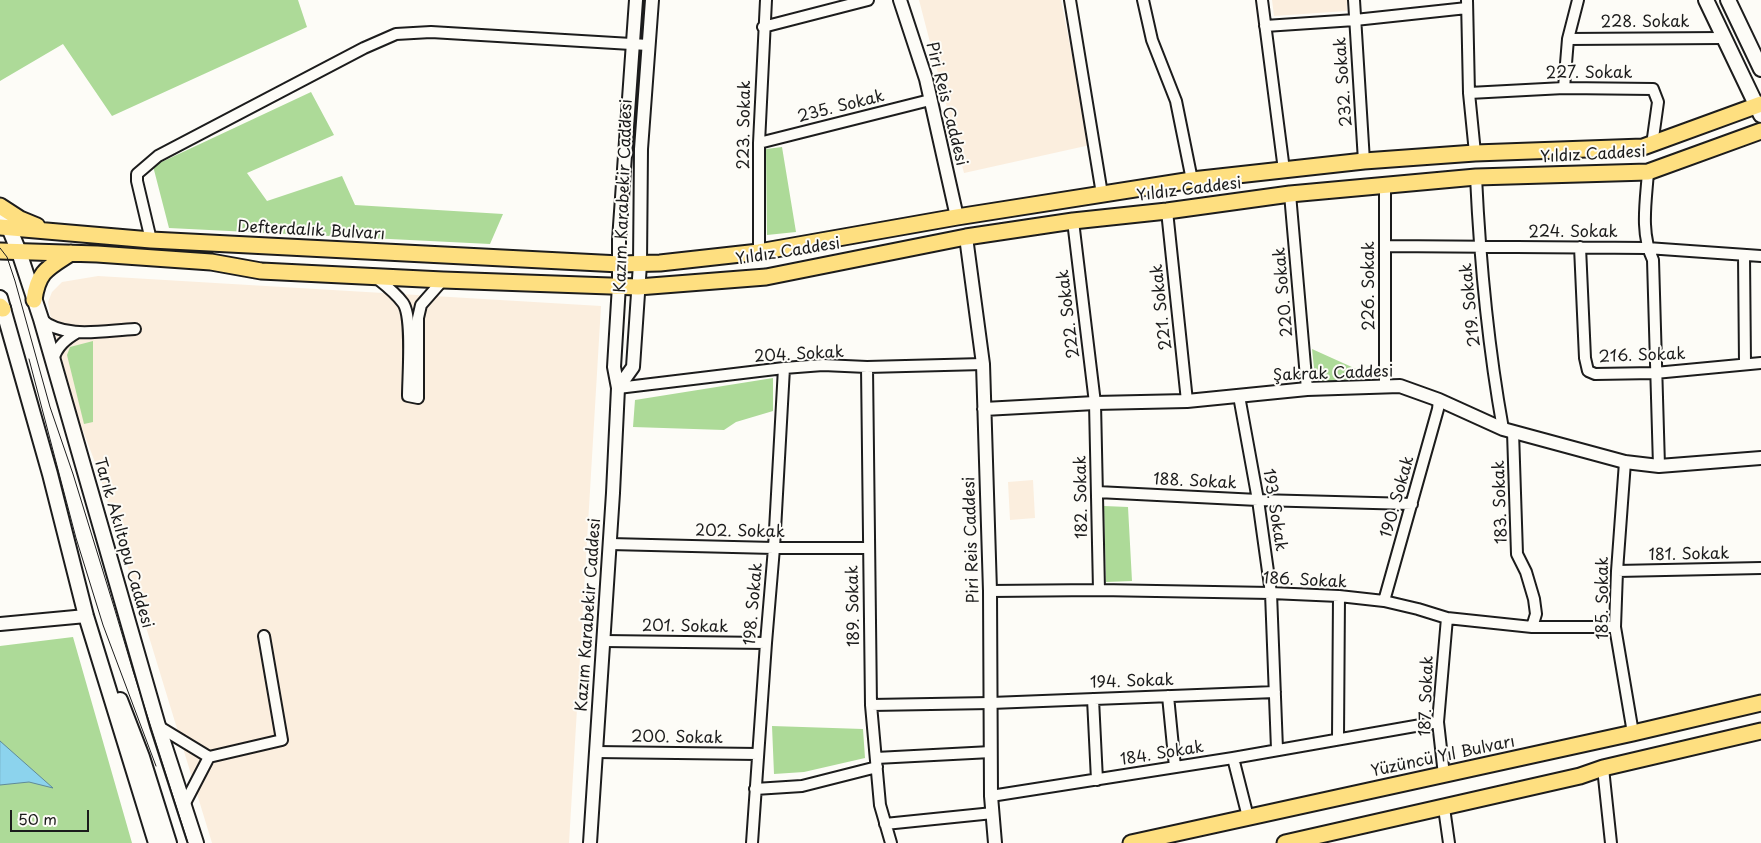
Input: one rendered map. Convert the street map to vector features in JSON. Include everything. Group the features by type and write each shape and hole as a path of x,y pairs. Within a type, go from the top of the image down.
{"main road":[{"path":"1706,0 1722,38 1760,108"},
{"path":"1728,0 1761,69"},
{"name":"Yıldız Caddesi","path":"620,264 640,264 759,252 957,217 1192,180 1364,161 1475,153 1643,147 1760,108"},
{"name":"Yıldız Caddesi","path":"619,286 638,287 766,276 966,237 1073,221 1167,211 1290,194 1476,177 1648,172 1761,131"},
{"path":"0,206 20,219 36,226 60,232"},
{"name":"Tarık Akıltopu Caddesi","path":"0,206 4,228 19,252 41,319 158,726 196,843"},
{"name":"Defterdalık Bulvarı","path":"4,228 151,240 620,264"},
{"path":"0,251 71,253 211,262 261,271 619,286"},
{"path":"34,300 36,286 44,271 71,253"},
{"path":"1,304 50,474 86,616 156,843"},
{"path":"97,654 125,711 151,784 169,843"},
{"name":"Yüzüncü Yıl Bulvarı","path":"1131,843 1633,733 1761,703"},
{"path":"1285,843 1580,776 1603,768 1761,731"}],"street":[{"name":"Kazım Karabekir Caddesi","path":"590,843 610,544 618,388 614,367 620,230 636,0"},
{"name":"Kazım Karabekir Caddesi","path":"618,388 632,367 640,264 641,149 652,0"},
{"name":"223. Sokak","path":"759,252 759,143 763,27 766,0"},
{"path":"763,27 868,0"},
{"name":"Piri Reis Caddesi","path":"900,0 926,78 957,217"},
{"path":"1070,0 1102,194"},
{"path":"1142,0 1152,40 1176,101 1192,180"},
{"path":"1262,0 1284,170"},
{"name":"232. Sokak","path":"1354,0 1364,161"},
{"path":"1564,88 1568,39 1578,0"},
{"path":"1265,26 1355,20 1467,4 1469,93 1475,153"},
{"path":"151,240 136,182 137,174 158,156 364,48 396,34 431,32 648,45"},
{"name":"228. Sokak","path":"1568,39 1722,38"},
{"name":"227. Sokak","path":"1469,93 1564,88 1653,89 1658,102 1652,144"},
{"name":"235. Sokak","path":"759,143 930,100"},
{"path":"1648,172 1645,230 1647,248 1653,260 1659,466"},
{"name":"219. Sokak","path":"1476,177 1479,248 1494,381 1508,431"},
{"name":"226. Sokak","path":"1385,186 1385,387"},
{"name":"220. Sokak","path":"1290,194 1307,388"},
{"name":"221. Sokak","path":"1167,211 1187,401"},
{"name":"222. Sokak","path":"1073,221 1095,403"},
{"name":"Piri Reis Caddesi","path":"966,237 983,364 990,591 991,796 995,843"},
{"name":"224. Sokak","path":"1385,246 1647,248 1761,256"},
{"name":"216. Sokak","path":"1580,247 1585,358 1588,370 1595,374 1655,374 1761,363"},
{"path":"1744,256 1745,364"},
{"path":"373,276 395,293 404,304 408,318 408,396 418,398 418,318 420,305 444,280"},
{"path":"41,319 48,326 78,332 135,329"},
{"path":"52,361 55,352 62,342 78,332"},
{"name":"204. Sokak","path":"618,388 823,365 867,367 983,364"},
{"name":"189. Sokak","path":"867,367 871,705 880,805 891,843"},
{"name":"198. Sokak","path":"752,843 774,548 784,368"},
{"name":"Şakrak Caddesi","path":"984,409 1095,403 1187,401 1307,388 1400,386 1439,400 1508,431 1625,462 1659,466 1761,458"},
{"name":"193. Sokak","path":"1239,396 1258,500 1271,593 1277,749"},
{"name":"190. Sokak","path":"1384,601 1439,400"},
{"name":"182. Sokak","path":"1095,403 1099,590"},
{"name":"183. Sokak","path":"1508,431 1517,554 1526,572 1534,599 1536,614 1532,627"},
{"name":"185. Sokak","path":"1625,462 1617,571 1616,627 1633,733"},
{"name":"188. Sokak","path":"1097,492 1258,500 1412,504"},
{"name":"202. Sokak","path":"610,544 868,548"},
{"name":"181. Sokak","path":"1617,571 1761,568"},
{"name":"186. Sokak","path":"990,591 1099,590 1339,596 1384,601 1447,618 1532,627 1616,627"},
{"path":"1338,738 1339,596"},
{"path":"0,624 86,616"},
{"name":"187. Sokak","path":"1444,775 1438,722 1447,618"},
{"path":"158,726 209,757 282,740 264,636"},
{"name":"201. Sokak","path":"604,641 766,643"},
{"name":"194. Sokak","path":"871,705 991,703 1275,692"},
{"path":"1168,696 1174,767"},
{"path":"1093,699 1097,780"},
{"name":"184. Sokak","path":"991,796 1233,758 1338,738 1438,722"},
{"name":"200. Sokak","path":"596,752 758,754"},
{"path":"755,788 802,786 876,763 991,752"},
{"path":"184,805 209,757"},
{"path":"1233,758 1248,816"},
{"path":"1603,768 1611,843"},
{"path":"1444,808 1449,843"},
{"path":"885,824 993,813"}],"shaded area":[{"path":"919,0 1061,0 1090,145 964,173"},
{"path":"1272,0 1347,0 1347,11 1274,16"},
{"path":"98,276 601,306 569,843 212,843 98,470 76,413 50,314 48,302 52,292 62,282"},
{"path":"1033,480 1035,518 1010,520 1008,482"}],"green space":[{"path":"0,0 298,0 307,27 112,116 63,44 0,81"},
{"path":"311,92 334,135 247,173 267,201 342,176 355,205 503,214 490,244 169,228 153,166"},
{"path":"782,147 796,232 767,235 766,149"},
{"path":"93,341 93,422 84,424 67,355 70,347"},
{"path":"1312,349 1374,377 1324,382 1315,377"},
{"path":"773,378 773,411 736,422 724,430 633,427 635,400"},
{"path":"1104,506 1128,507 1132,581 1106,582"},
{"path":"73,637 132,843 0,843 0,646"},
{"path":"772,726 863,729 865,758 804,772 774,774"}],"water":[{"path":"0,741 53,788 29,782 0,785"}],"tram line":[{"path":"0,248 7,257 15,281 50,407 73,474 188,843"},
{"path":"29,359 76,538 103,625 156,766"}]}
